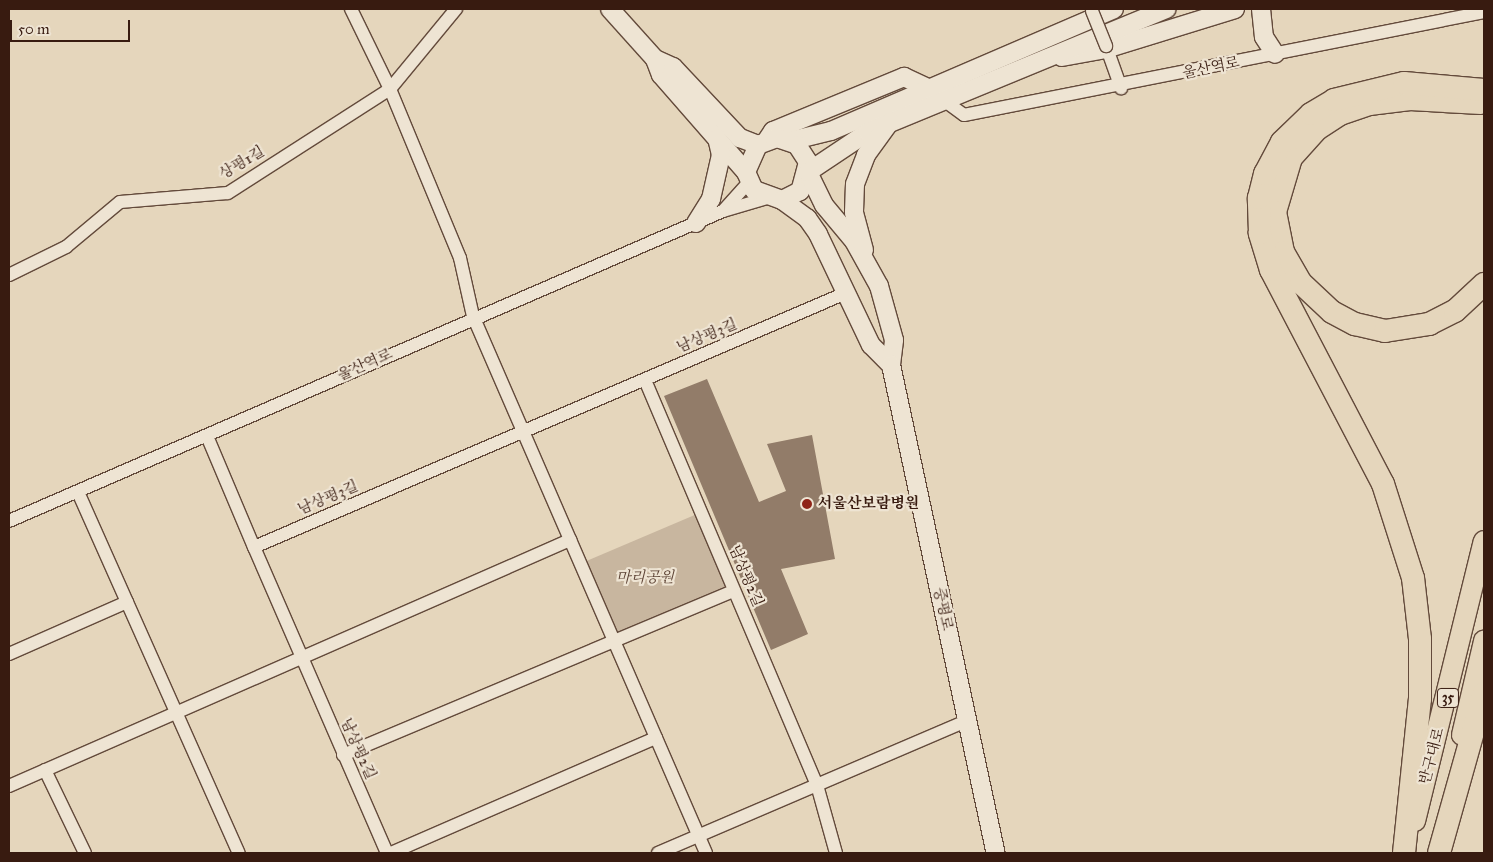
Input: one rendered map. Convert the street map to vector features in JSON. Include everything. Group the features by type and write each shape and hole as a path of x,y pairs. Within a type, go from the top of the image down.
{"highway":[{"path":"1404,853 1420,699 1420,640 1413,578 1383,484 1271,270 1260,233 1259,198 1265,174 1282,142 1311,114 1334,100 1404,83 1484,90"},
{"path":"1484,104 1410,99 1369,104 1340,114 1317,129 1291,158 1275,212 1283,252 1301,282 1332,312 1355,324 1384,330 1429,324 1455,311 1484,284"},
{"path":"1439,853 1484,693"}],"main road":[{"path":"610,9 655,59 662,75 717,138 747,177 774,199 807,218 818,234 848,292 871,345 891,365"},
{"path":"1018,58 1088,9"},
{"path":"655,59 673,67 728,129 763,142 790,141 831,130 936,94 1018,58 1114,9"},
{"path":"1018,58 1167,9"},
{"path":"1018,58 1106,48 1235,9"},
{"path":"1261,9 1264,37 1275,54"},
{"path":"747,177 763,142 773,131 808,115 904,77 936,94"},
{"path":"774,199 800,190 808,172 868,132 890,122 936,94"},
{"path":"890,122 866,155 854,184 854,212 868,262 894,340 891,365"},
{"path":"696,223 711,199 721,155 717,138"},
{"path":"790,141 804,152 808,172 824,204 868,262"},
{"name":"중평로","path":"891,365 966,721 996,853"},
{"name":"반구대로","path":"1408,853 1484,541"},
{"name":"반구대로","path":"1433,853 1484,640"}],"street":[{"path":"351,9 390,89 460,258 473,316 706,853"},
{"name":"상평1길","path":"9,275 66,247 120,202 228,193 390,89 456,9"},
{"path":"1088,9 1106,48 1121,88"},
{"name":"울산역로","path":"936,94 964,115 1121,88 1275,54 1484,12"},
{"path":"723,211 747,177"},
{"name":"울산역로","path":"9,522 207,436 473,316 723,211 774,199"},
{"name":"남상평3길","path":"254,547 848,292"},
{"name":"남상평2길","path":"645,380 817,785 836,853"},
{"path":"207,436 300,657"},
{"path":"78,492 239,853"},
{"path":"9,786 570,540"},
{"path":"343,755 734,591"},
{"path":"9,654 127,602"},
{"name":"남상평2길","path":"300,657 387,853"},
{"path":"658,853 966,721"},
{"path":"391,853 656,738"},
{"path":"45,770 84,853"}],"green space":[{"name":"마리공원","path":"697,514 728,587 616,634 585,562"}],"building":[{"name":"서울산보람병원","path":"707,379 759,502 786,491 767,444 812,435 835,559 781,569 808,634 771,650 664,396"}],"place":[{"name":"서울산보람병원","path":"807,504"}]}
